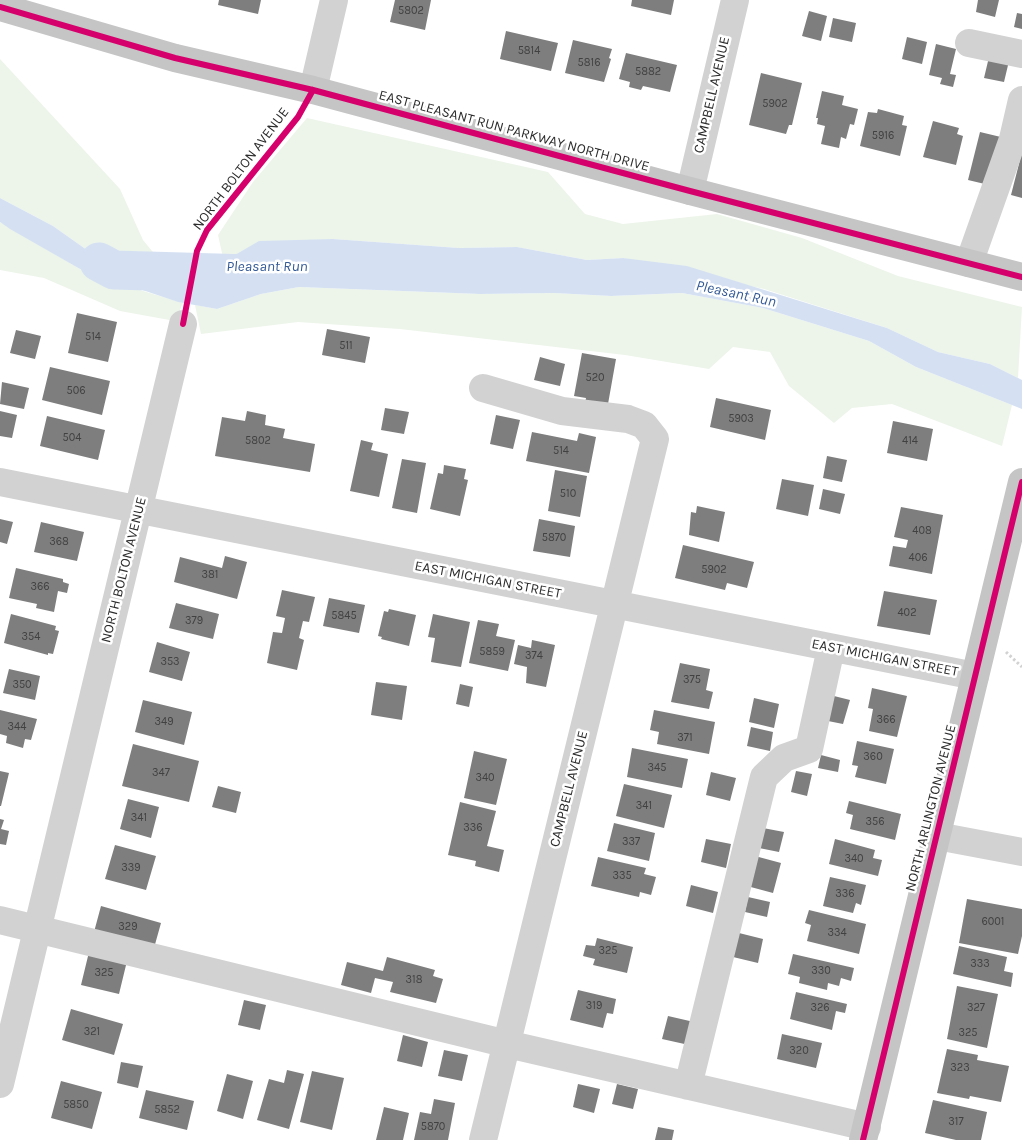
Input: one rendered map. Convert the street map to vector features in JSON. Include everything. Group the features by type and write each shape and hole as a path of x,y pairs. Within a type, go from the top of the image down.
{"main road":[{"name":"EAST PLEASANT RUN PARKWAY NORTH DRIVE","path":"0,8 29,8 167,56 313,90 690,191 1022,276"},
{"name":"NORTH ARLINGTON AVENUE","path":"865,1133 1022,482"}],"street":[{"path":"313,90 334,0"},
{"name":"CAMPBELL AVENUE","path":"690,191 735,0"},
{"path":"969,42 1022,54"},
{"path":"969,263 1013,139 1022,100"},
{"name":"NORTH BOLTON AVENUE","path":"0,1084 183,324"},
{"name":"CAMPBELL AVENUE","path":"483,388 562,411 628,420 644,425 655,439 483,1140"},
{"name":"EAST MICHIGAN STREET","path":"0,482 976,676"},
{"path":"688,1086 764,776 784,758 809,750 831,648"},
{"path":"937,836 1022,852"},
{"path":"0,920 507,1044 688,1086 865,1133"}],"path":[{"path":"1006,652 1022,668"}],"shaded area":[{"path":"0,59 120,189 143,240 174,278 87,250 53,226 0,198"},
{"path":"307,118 548,172 585,214 623,224 717,214 802,238 898,276 1022,307 1018,378 990,364 938,352 887,328 764,289 623,258 587,260 517,247 459,248 333,239 233,257 224,262 218,235 253,182"},
{"path":"0,222 80,269 120,284 183,303 175,321 120,311 44,278 0,270"},
{"path":"299,287 480,294 554,293 611,296 682,293 763,308 869,341 916,367 1012,405 1002,446 892,404 852,408 834,423 789,386 770,352 733,347 709,369 625,355 400,329 298,322 201,334 195,305 217,309 261,294"}],"water":[{"name":"Pleasant Run","path":"0,198 53,226 87,250 174,278 209,270 259,241 333,239 459,248 517,247 587,260 623,258 687,266 887,328 938,352 990,364 1022,380 1022,409 916,367 869,341 763,308 682,293 611,296 554,293 480,294 299,287 261,294 217,309 178,302 80,269 10,229 0,222"}],"building":[{"path":"219,0 261,0 258,14 218,5"},
{"path":"395,0 431,0 425,30 390,22"},
{"path":"632,0 674,0 671,15 631,6"},
{"path":"978,0 999,0 995,17 976,12"},
{"path":"809,11 827,16 821,41 802,36"},
{"path":"1017,13 1022,14 1022,29 1014,27"},
{"path":"833,18 856,23 852,42 829,37"},
{"path":"506,31 558,43 551,71 500,59"},
{"path":"907,37 927,42 922,64 902,59"},
{"path":"573,40 612,49 604,82 565,73"},
{"path":"936,44 956,49 950,74 956,75 953,87 940,84 942,78 929,75"},
{"path":"626,53 677,65 670,92 643,86 641,90 629,87 630,82 619,79"},
{"path":"989,57 1009,61 1004,82 984,78"},
{"path":"761,73 802,83 792,125 789,125 786,134 749,125"},
{"path":"822,91 844,96 842,105 858,109 854,125 850,124 846,139 841,137 839,148 821,144 825,126 817,124 818,118 816,118"},
{"path":"878,109 904,116 902,125 907,126 900,156 860,146 868,112 877,113"},
{"path":"933,121 959,128 957,134 963,136 956,165 923,157"},
{"path":"980,132 1005,138 989,185 968,180"},
{"path":"1022,152 1022,198 1011,195"},
{"path":"77,313 117,322 108,362 68,353"},
{"path":"327,329 370,337 365,363 322,355"},
{"path":"16,330 41,336 35,359 10,353"},
{"path":"582,353 616,359 608,404 584,408 586,398 574,396"},
{"path":"540,357 565,364 560,386 534,380"},
{"path":"50,367 110,381 102,415 42,400"},
{"path":"2,382 29,388 24,409 0,404"},
{"path":"716,398 771,410 765,440 710,427"},
{"path":"385,408 409,412 404,434 381,430"},
{"path":"0,411 17,415 12,438 0,436"},
{"path":"247,411 266,415 265,425 285,429 283,438 315,444 310,472 215,456 222,417 245,421"},
{"path":"496,415 520,420 513,449 490,444"},
{"path":"47,416 105,430 98,460 40,446"},
{"path":"893,421 933,429 927,461 887,453"},
{"path":"532,432 577,441 579,433 596,437 589,473 526,461"},
{"path":"361,440 373,443 371,450 388,454 379,497 350,491"},
{"path":"827,456 847,460 842,482 823,478"},
{"path":"402,459 426,463 417,513 392,508"},
{"path":"444,465 466,469 464,479 468,480 460,516 430,509 438,473 443,474"},
{"path":"555,470 587,476 580,517 548,511"},
{"path":"782,479 814,485 808,516 776,509"},
{"path":"823,489 845,494 840,514 819,509"},
{"path":"697,506 725,512 719,542 689,535 691,512 696,513"},
{"path":"901,507 943,515 932,574 889,566 893,546 906,548 908,540 894,537"},
{"path":"0,519 13,522 7,544 0,542"},
{"path":"539,519 575,526 570,557 533,551"},
{"path":"41,522 84,532 77,561 34,552"},
{"path":"683,545 754,562 747,588 727,583 725,590 675,578"},
{"path":"225,556 247,562 237,599 174,582 180,557 222,568"},
{"path":"16,568 63,579 63,582 69,584 67,593 58,591 54,612 36,608 37,604 9,598"},
{"path":"282,590 315,597 309,622 303,621 299,638 304,640 297,670 267,663 273,632 282,633 285,618 276,616"},
{"path":"884,591 937,600 930,635 877,626"},
{"path":"329,598 365,605 359,633 323,626"},
{"path":"176,603 219,614 213,639 169,628"},
{"path":"389,609 416,615 409,646 381,639 382,637 378,636 384,611 388,612"},
{"path":"11,614 56,626 55,630 59,631 53,654 48,653 48,655 4,643"},
{"path":"433,614 470,622 461,667 431,662 435,638 428,637"},
{"path":"478,620 499,624 496,636 515,640 508,671 469,663"},
{"path":"532,640 555,645 546,687 526,683 527,667 514,664 518,645 531,648"},
{"path":"157,642 190,652 182,681 149,672"},
{"path":"680,663 710,669 706,690 713,692 709,709 671,702"},
{"path":"9,669 40,676 35,700 3,693"},
{"path":"376,682 407,686 402,720 371,715"},
{"path":"460,684 473,687 469,707 456,704"},
{"path":"872,688 907,696 897,737 869,731 873,709 868,708"},
{"path":"834,696 850,700 843,724 828,721"},
{"path":"754,698 779,704 774,728 749,722"},
{"path":"143,700 192,712 184,745 135,732"},
{"path":"0,710 37,719 31,740 25,739 23,748 6,743 7,736 0,734"},
{"path":"654,710 715,722 709,754 657,744 659,732 650,730"},
{"path":"751,727 773,732 770,751 747,746"},
{"path":"857,741 894,749 886,784 855,777 858,766 852,765"},
{"path":"133,744 199,761 189,802 122,786"},
{"path":"632,748 688,759 682,788 627,777"},
{"path":"474,751 507,759 496,805 464,798"},
{"path":"821,755 840,760 838,772 818,768"},
{"path":"0,771 9,773 1,806 0,806"},
{"path":"796,771 812,774 807,796 791,792"},
{"path":"711,772 736,778 730,801 706,795"},
{"path":"624,784 672,795 664,828 616,816"},
{"path":"218,786 241,792 236,813 212,807"},
{"path":"128,799 159,807 151,838 120,829"},
{"path":"849,801 901,814 895,840 850,829 853,815 846,813"},
{"path":"460,802 496,811 487,846 504,850 499,872 475,866 476,861 448,855"},
{"path":"0,819 4,820 1,829 9,831 6,845 0,844"},
{"path":"614,823 655,833 649,861 607,851"},
{"path":"763,828 784,832 779,852 759,848"},
{"path":"706,839 731,844 726,868 701,862"},
{"path":"835,839 875,850 873,858 882,860 878,876 829,864"},
{"path":"115,845 156,856 146,890 105,879"},
{"path":"755,856 781,863 773,893 747,886"},
{"path":"598,857 646,868 644,874 656,877 651,895 640,892 639,897 591,886"},
{"path":"830,877 866,885 861,905 856,903 853,913 823,906"},
{"path":"691,885 718,892 713,913 686,906"},
{"path":"748,897 770,902 767,917 745,912"},
{"path":"967,899 1022,909 1022,936 1018,954 959,943"},
{"path":"101,906 161,923 154,948 94,932"},
{"path":"809,910 866,924 859,954 807,941 811,925 805,923"},
{"path":"739,933 763,939 758,963 733,957"},
{"path":"597,938 633,947 627,973 593,965 595,959 583,956 586,945 595,946"},
{"path":"959,946 1007,957 1004,971 1013,973 1011,987 953,974"},
{"path":"89,952 127,961 119,994 81,985"},
{"path":"793,954 854,968 851,981 841,978 839,986 828,983 827,990 799,983 800,977 788,974"},
{"path":"387,957 435,970 433,976 443,979 436,1003 390,992 393,982 375,978 371,993 341,985 347,962 383,971"},
{"path":"957,986 998,994 987,1048 947,1039"},
{"path":"578,990 616,999 613,1014 607,1013 603,1028 570,1020"},
{"path":"796,992 847,1004 845,1013 836,1011 832,1030 790,1019"},
{"path":"244,1000 266,1005 260,1030 238,1025"},
{"path":"71,1009 123,1024 114,1055 62,1040"},
{"path":"668,1016 694,1022 689,1045 662,1039"},
{"path":"782,1034 822,1043 816,1068 777,1059"},
{"path":"403,1035 428,1042 422,1067 397,1061"},
{"path":"947,1049 978,1055 977,1060 1009,1066 1001,1102 970,1096 969,1099 937,1093"},
{"path":"444,1050 468,1055 462,1081 438,1076"},
{"path":"121,1062 143,1066 138,1088 117,1083"},
{"path":"287,1070 304,1074 289,1129 257,1120 269,1079 284,1083"},
{"path":"312,1071 344,1078 332,1130 300,1122"},
{"path":"227,1074 253,1081 243,1119 217,1111"},
{"path":"61,1081 102,1092 92,1129 51,1118"},
{"path":"578,1084 600,1089 594,1113 573,1107"},
{"path":"617,1084 638,1089 633,1109 612,1104"},
{"path":"146,1090 194,1101 187,1130 139,1118"},
{"path":"434,1099 455,1103 448,1140 414,1140 420,1112 431,1114"},
{"path":"933,1100 987,1112 981,1140 956,1140 925,1133"},
{"path":"384,1107 409,1113 403,1140 376,1140"},
{"path":"658,1127 674,1130 672,1140 655,1140"}],"waterway":[{"name":"Pleasant Run","path":"99,262 114,270 251,274"}],"cycle path":[{"path":"0,7 175,58 313,90 690,191 1022,277"},
{"path":"183,324 197,251 207,230 298,117 313,90"},
{"path":"863,1140 1022,482"}]}
